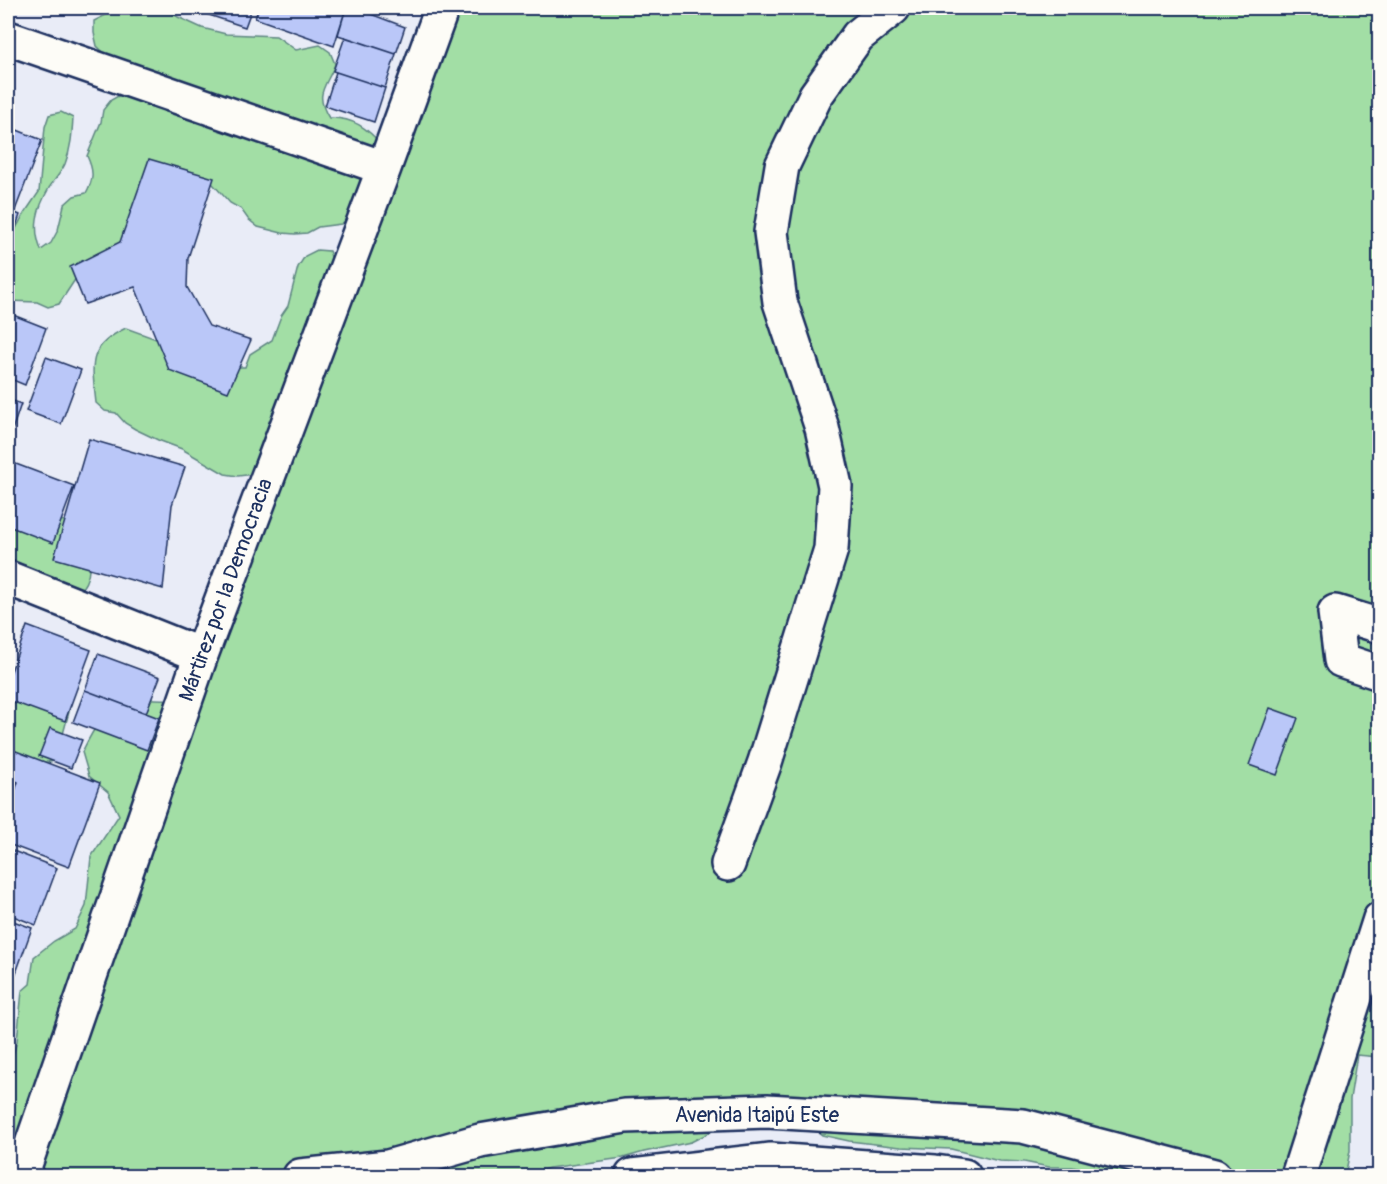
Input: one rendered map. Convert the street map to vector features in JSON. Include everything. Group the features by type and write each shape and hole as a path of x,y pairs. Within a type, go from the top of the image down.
{"street":[{"name":"Mártirez por la Democracia","path":"21,1176 201,656 442,8"},
{"path":"728,864 765,762 831,549 836,486 822,428 780,302 771,232 782,166 816,95 858,36 893,8"},
{"path":"8,38 384,168"},
{"path":"8,578 201,656"},
{"path":"1380,626 1335,612 1341,660 1380,673"},
{"path":"1298,1176 1380,919"},
{"name":"Avenida Itaipú Este","path":"300,1176 388,1167 480,1141 625,1116 767,1111 1023,1126 1214,1176"},
{"path":"632,1176 771,1160 964,1176"}],"green space":[{"path":"112,8 166,8 178,17 202,28 226,34 276,36 296,50 320,45 330,52 335,64 322,96 324,109 329,118 345,119 359,125 383,146 442,8 1379,8 1380,1059 1357,1055 1350,1099 1350,1151 1345,1176 1118,1176 1072,1167 1049,1167 1024,1162 999,1161 951,1149 901,1147 849,1141 822,1135 802,1119 728,1112 711,1132 691,1142 623,1158 549,1168 523,1176 8,1176 8,1068 17,1041 22,991 30,984 34,957 54,941 75,929 86,906 91,857 119,815 108,792 89,776 82,752 100,721 113,708 134,699 172,699 263,473 238,476 225,474 182,449 135,429 125,423 116,413 105,411 96,403 93,378 94,358 104,342 126,328 233,367 245,367 250,354 272,340 281,316 288,306 298,267 305,256 317,250 329,251 333,262 350,217 341,224 318,227 307,233 282,233 258,227 241,209 230,203 213,184 203,177 131,231 110,252 80,272 59,304 48,307 37,302 8,301 8,243 39,192 45,127 49,115 61,112 73,118 72,136 65,164 41,203 36,226 41,250 51,243 58,230 64,205 74,196 86,193 91,183 92,171 87,156 101,122 103,110 111,100 122,94 107,56 97,46 94,33 94,21 106,15"},
{"path":"8,517 10,519 58,519 70,523 86,552 89,569 83,588 74,598 8,567"},
{"path":"28,675 68,699 69,712 56,760 49,762 21,755 8,759 8,692"}],"building":[{"path":"73,8 94,8 92,14"},
{"path":"188,8 252,8 245,27"},
{"path":"259,8 346,8 334,46 255,18"},
{"path":"346,8 355,8 405,27 396,54 338,35"},
{"path":"345,37 396,54 385,88 333,71"},
{"path":"336,72 385,88 374,122 325,106"},
{"path":"12,128 42,140 14,213 8,210 8,138"},
{"path":"149,159 214,178 188,258 187,287 209,326 251,340 228,392 169,370 135,287 85,304 70,267 120,242"},
{"path":"8,210 20,215 11,240 8,239"},
{"path":"8,313 46,328 25,385 8,378"},
{"path":"46,357 81,370 61,424 26,411"},
{"path":"8,399 21,404 8,442"},
{"path":"89,439 185,467 172,505 163,589 54,558"},
{"path":"8,461 74,486 53,543 8,526"},
{"path":"27,626 91,650 65,721 8,700 8,680"},
{"path":"98,654 160,677 146,713 85,690"},
{"path":"85,690 159,718 147,750 73,722"},
{"path":"1270,708 1298,718 1277,775 1249,765"},
{"path":"50,728 82,740 71,768 39,756"},
{"path":"8,748 100,783 69,867 8,844 8,812 18,782 8,778"},
{"path":"8,849 57,868 36,925 8,914"},
{"path":"8,919 32,928 11,987 8,986"}]}
